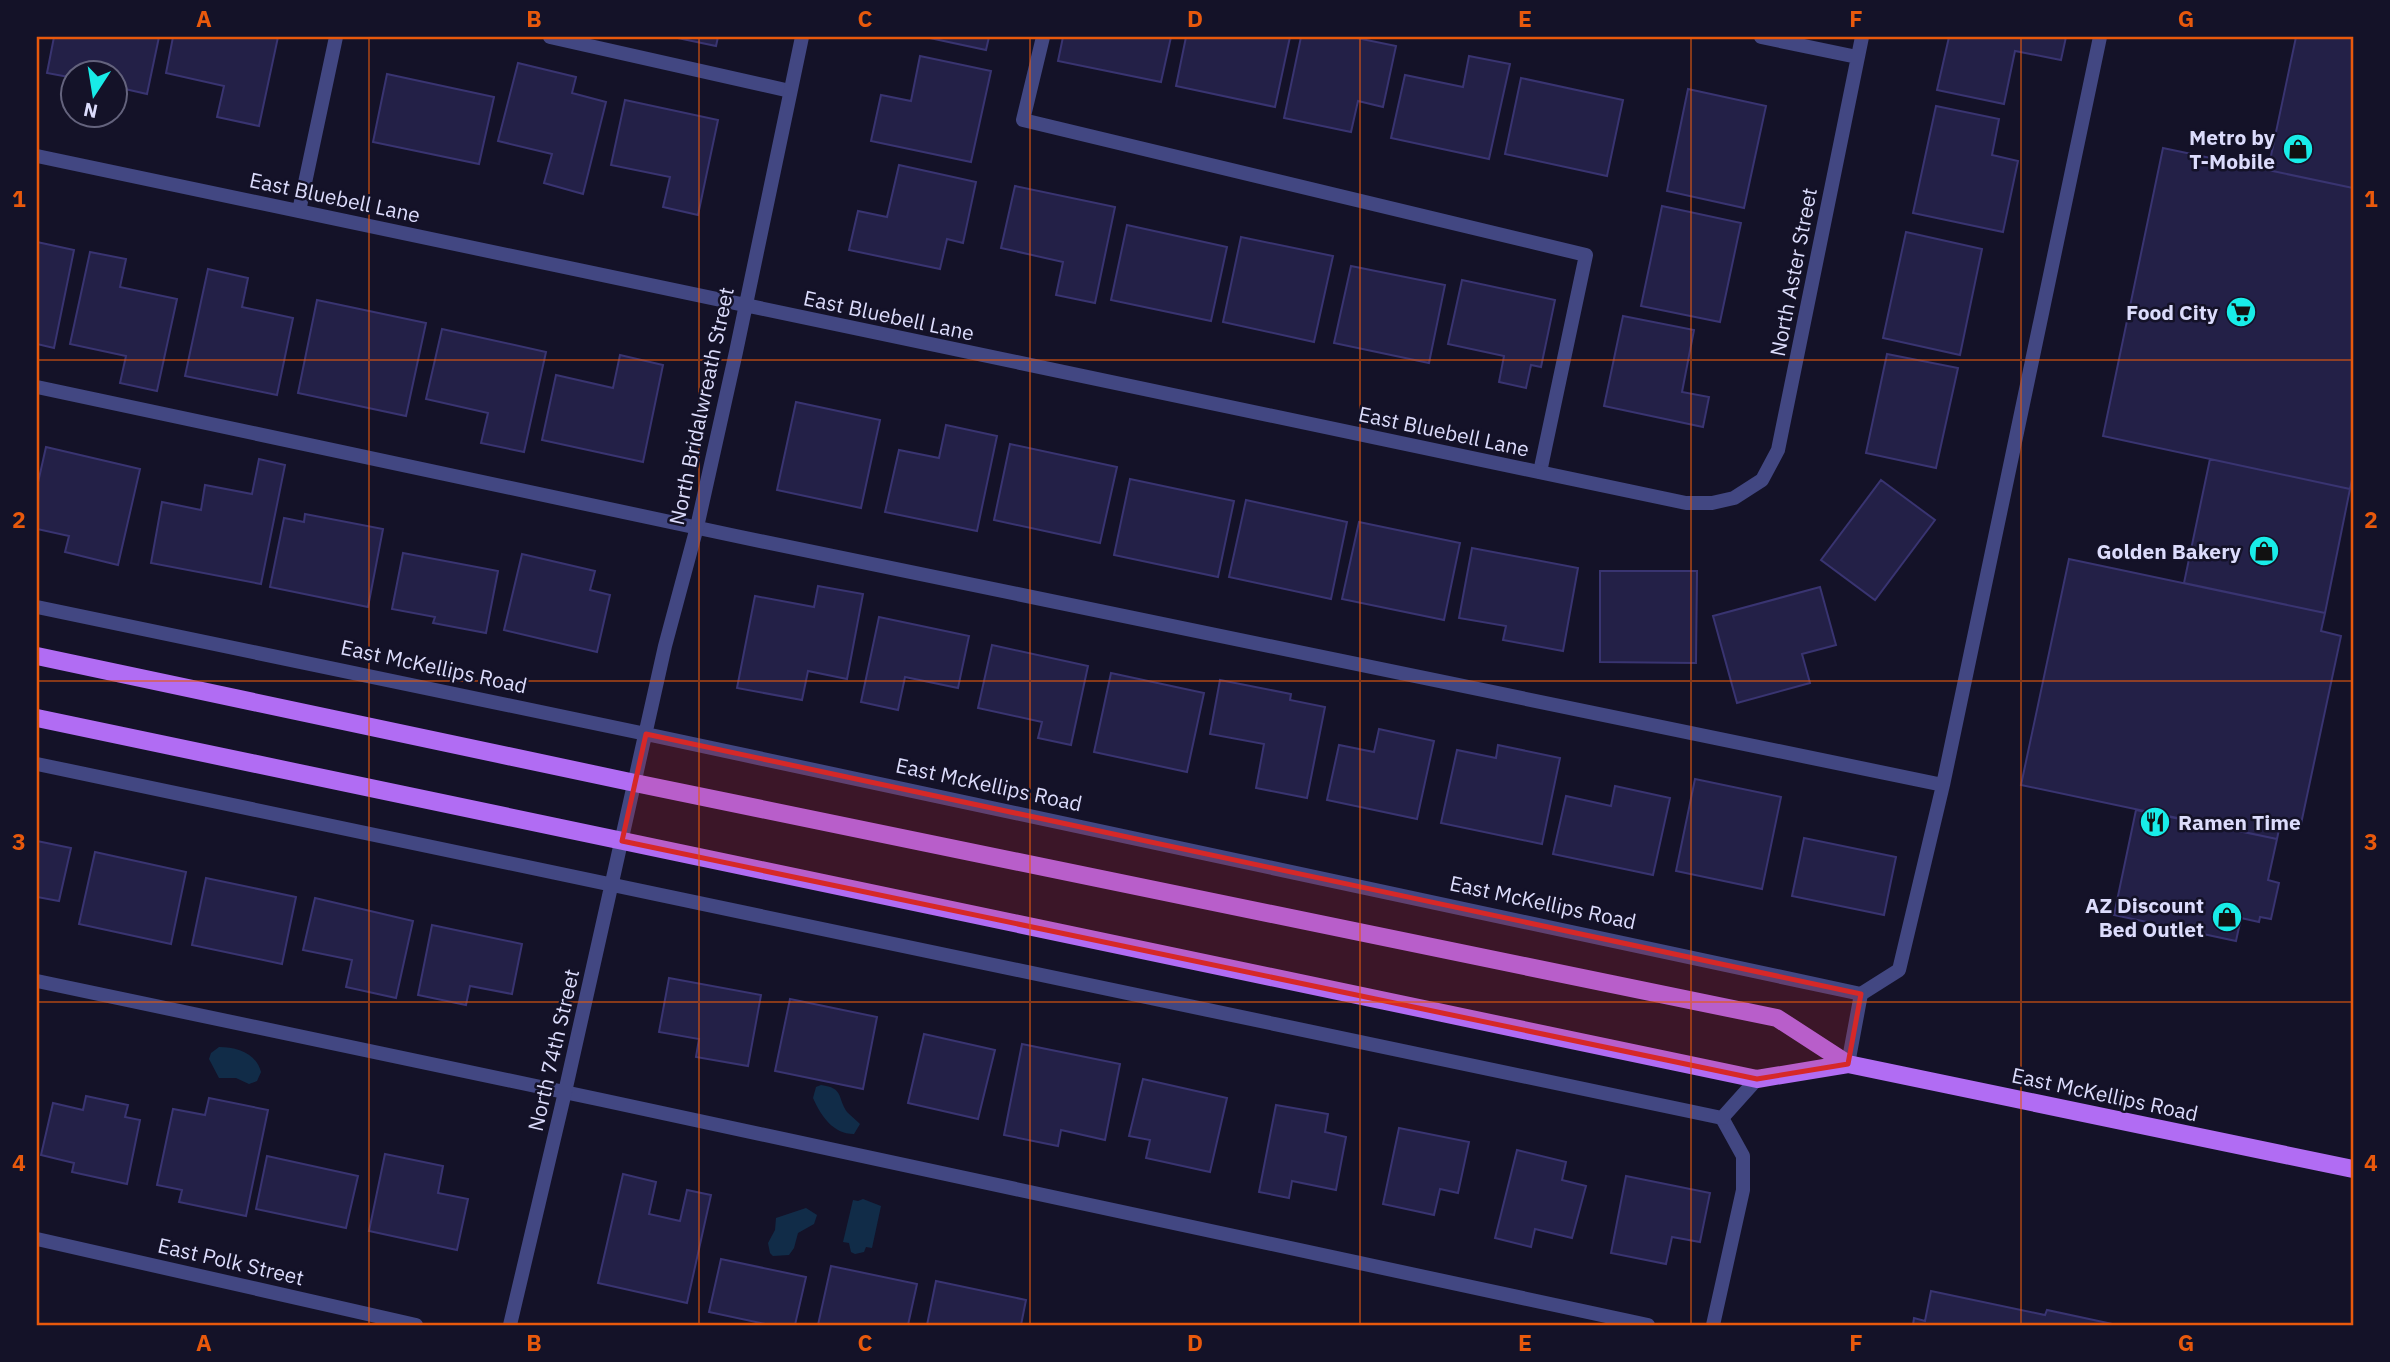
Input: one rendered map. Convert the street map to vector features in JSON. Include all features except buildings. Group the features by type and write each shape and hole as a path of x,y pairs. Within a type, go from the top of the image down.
{"main road":[{"name":"East McKellips Road","path":"37,656 635,783 1777,1018 1848,1064"},
{"name":"East McKellips Road","path":"37,718 1757,1079 1848,1064 2353,1169"}],"street":[{"path":"299,211 335,37"},
{"path":"550,37 790,91"},
{"name":"North Bridalwreath Street","path":"635,783 665,646 697,527 802,37"},
{"path":"1043,37 1023,120 1586,255 1539,472"},
{"path":"1761,37 1857,57"},
{"name":"North Aster Street","path":"1734,498 1762,480 1778,450 1862,37"},
{"path":"1848,1064 1861,994 1899,970 1942,785 2100,37"},
{"name":"East Bluebell Lane","path":"37,156 1686,503 1712,503 1734,498"},
{"path":"37,387 1942,785"},
{"name":"East McKellips Road","path":"37,607 646,734 1861,994"},
{"path":"37,764 1722,1118 1743,1156 1743,1190 1713,1325"},
{"name":"North 74th Street","path":"510,1325 635,783"},
{"path":"37,981 1647,1325"},
{"path":"1722,1118 1757,1079"},
{"name":"East Polk Street","path":"37,1239 416,1325"}],"highlighted area":[{"path":"646,734 1861,994 1848,1064 1757,1079 622,841"}],"water":[{"path":"219,1047 245,1052 255,1060 261,1072 257,1081 249,1084 236,1078 219,1078 209,1059 211,1053"},
{"path":"821,1085 837,1091 847,1112 860,1124 854,1134 834,1127 820,1111 813,1098 816,1087"},
{"path":"863,1199 881,1206 872,1248 866,1247 864,1252 855,1254 851,1252 849,1243 843,1242 853,1200"},
{"path":"806,1208 817,1215 814,1224 798,1233 789,1255 773,1256 768,1243 775,1230 776,1218"}],"place":[{"name":"Metro by T-Mobile","path":"2298,149"},
{"name":"Food City","path":"2241,312"},
{"name":"Golden Bakery","path":"2264,551"},
{"name":"Ramen Time","path":"2155,822"},
{"name":"AZ Discount Bed Outlet","path":"2227,917"}]}
